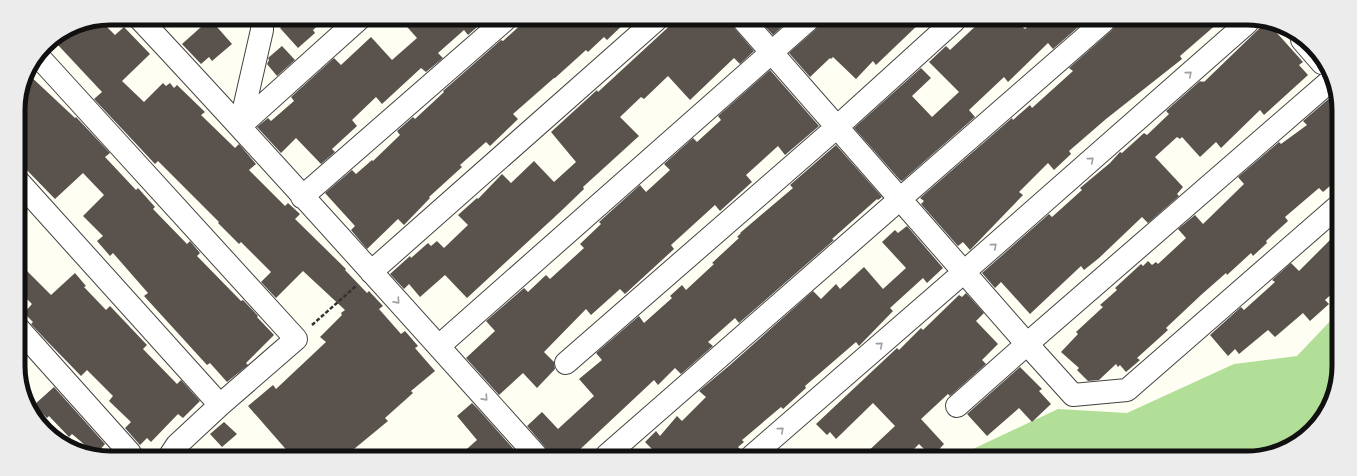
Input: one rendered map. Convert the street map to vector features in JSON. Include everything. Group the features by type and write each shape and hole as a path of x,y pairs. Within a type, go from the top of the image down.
{"street":[{"path":"146,25 240,126 532,451"},
{"path":"240,126 262,25"},
{"path":"240,126 352,25"},
{"path":"302,196 500,25"},
{"path":"371,272 650,25"},
{"path":"748,25 1073,395 1127,390 1332,210"},
{"path":"438,346 802,25"},
{"path":"566,364 837,127 951,25"},
{"path":"612,451 1100,25"},
{"path":"759,451 1245,25"},
{"path":"42,60 296,339 220,405 177,445 173,451"},
{"path":"957,406 1327,83"},
{"path":"25,189 220,405"},
{"path":"25,336 128,451"}],"path":[{"path":"296,339 371,272"}],"green space":[{"path":"1332,319 1331,377 1329,388 1323,403 1318,413 1307,426 1294,437 1274,446 1252,451 969,451 1058,409 1127,413 1234,364 1297,356"}],"building":[{"path":"105,25 115,35 124,27 150,54 122,81 144,102 163,83 166,86 170,83 174,88 177,85 205,112 201,115 235,148 239,144 256,164 249,170 285,206 288,203 300,214 295,219 346,269 345,270 367,293 369,291 383,306 379,309 401,334 405,331 418,346 415,348 435,371 411,391 413,393 385,418 388,421 352,451 287,451 248,406 273,385 276,389 326,342 320,337 345,310 303,271 276,298 261,282 271,272 241,242 239,244 158,161 155,164 94,99 102,92 58,45 68,36 88,28"},
{"path":"203,25 215,25 232,44 212,61 209,57 201,64 182,44"},
{"path":"283,25 318,25 313,30 315,33 298,48 280,28"},
{"path":"405,25 480,25 468,35 464,30 438,53 443,58 426,72 421,68 382,104 376,97 352,120 357,126 332,149 335,152 321,164 296,138 281,153 257,127 268,118 271,121 294,101 291,97 334,58 341,65 371,37 392,60 417,38"},
{"path":"521,25 623,25 607,40 604,37 588,52 586,50 513,114 518,119 490,146 486,142 460,165 462,167 429,197 430,198 404,225 398,219 367,249 351,230 355,226 325,193 352,170 356,174 372,160 373,161 400,135 397,131 413,117 415,119 444,92 443,91 501,40 503,41"},
{"path":"671,25 734,25 735,29 754,51 740,64 734,58 690,100 668,76 644,99 641,97 620,117 639,136 583,187 584,189 560,212 467,298 445,275 420,297 409,284 404,289 390,274 410,256 411,258 428,243 431,246 437,241 444,248 468,225 458,215 477,198 478,199 502,174 511,183 534,161 554,182 576,162 551,132 597,90 598,92"},
{"path":"764,25 784,25 773,35"},
{"path":"819,25 918,25 876,65 873,61 856,79 833,57 831,59 830,58 810,77 789,53"},
{"path":"977,25 1020,25 1025,29 1030,25 1081,25 1053,49 1048,43 1008,82 1004,77 969,110 975,117 902,181 854,128 921,68 931,78 912,96 932,117 959,92 929,62 946,46 950,50"},
{"path":"1216,25 1180,56 1182,59 1106,119 1069,151 1071,154 1054,170 1048,163 1019,192 1023,195 970,250 963,242 958,246 921,204 924,201 920,198 1012,118 1013,120 1030,105 1032,108 1073,71 1069,68 1115,26"},
{"path":"1261,27 1274,29 1303,62 1299,65 1308,75 1264,115 1260,110 1221,148 1216,142 1200,157 1182,137 1180,139 1177,137 1155,157 1183,187 1177,194 1179,196 1148,223 1142,217 1099,258 1084,270 1081,266 1030,314 1001,282 995,288 982,273 1049,214 1052,217 1082,190 1080,188 1110,163 1120,152 1122,153 1144,133 1147,135 1169,114 1166,111 1200,81 1204,82"},
{"path":"282,46 295,60 277,76 267,64 269,60 268,58"},
{"path":"770,70 819,126 785,155 778,146 746,175 752,182 720,211 715,205 671,245 674,249 625,294 620,289 591,315 586,309 544,352 554,362 555,369 537,388 523,373 499,395 466,358 495,331 486,321 524,288 528,292 546,275 550,279 584,248 580,244 601,224 599,222 640,185 646,192 670,170 664,164 693,138 697,142 721,120 718,116"},
{"path":"31,77 75,118 76,117 110,153 105,157 136,190 138,188 155,207 153,209 187,244 190,241 200,253 197,256 241,301 243,300 274,335 246,363 248,365 227,382 210,363 207,365 144,296 148,293 113,253 110,256 97,241 103,236 83,216 104,195 83,173 55,199 25,168 25,105"},
{"path":"1331,97 1332,184 1323,192 1319,188 1285,217 1288,221 1266,241 1267,243 1253,256 1251,253 1227,275 1226,273 1201,295 1166,328 1168,330 1137,358 1140,360 1126,372 1120,365 1118,367 1116,364 1099,380 1088,381 1077,370 1079,368 1061,352 1078,334 1076,332 1103,307 1100,305 1117,290 1115,288 1141,264 1143,266 1148,261 1152,265 1156,262 1158,264 1186,238 1178,229 1195,215 1203,224 1244,184 1238,177 1279,142 1281,144 1307,125 1303,121"},
{"path":"836,145 882,197 878,200 877,199 832,239 834,240 739,323 735,318 708,342 713,346 681,374 675,368 658,385 654,380 578,451 546,451 545,447 527,426 542,412 558,429 594,396 579,379 602,360 596,353 639,316 644,323 672,298 670,296 682,285 686,290 739,238 737,237 740,233 793,188 790,185"},
{"path":"907,226 943,268 927,283 923,278 890,308 893,311 859,346 856,342 805,386 806,388 783,409 781,407 742,440 744,442 738,447 741,451 684,451 682,449 680,451 654,451 645,442 656,431 660,436 677,416 682,421 706,397 699,391 813,291 821,299 836,284 840,289 864,267 883,289 906,268 882,242 895,230 898,233"},
{"path":"1332,238 1332,294 1325,300 1329,304 1310,321 1303,313 1275,337 1268,330 1239,354 1235,349 1228,356 1210,335 1241,307 1244,310 1275,282 1272,280 1291,263 1299,271"},
{"path":"25,269 51,295 75,273 86,286 84,287 106,310 110,306 147,345 143,349 177,384 181,380 200,401 183,418 178,414 151,442 147,438 140,445 125,428 131,422 109,401 113,396 87,370 81,376 31,324 33,322 25,314 25,312 32,304 25,297"},
{"path":"966,293 984,313 976,321 998,344 982,360 986,364 950,396 948,394 921,419 944,444 938,451 926,451 919,444 912,451 868,451 895,426 873,403 836,439 830,432 827,435 816,424 897,348 899,350 921,328 923,330 959,295 962,297"},
{"path":"1020,367 1042,389 1039,391 1051,404 1032,422 1019,408 987,436 967,414"},
{"path":"54,387 105,444 100,450 89,448 72,434 69,437 49,416 47,418 35,404"},
{"path":"472,403 515,451 465,451 477,440 457,416"},
{"path":"224,422 237,434 222,447 210,434"}]}
